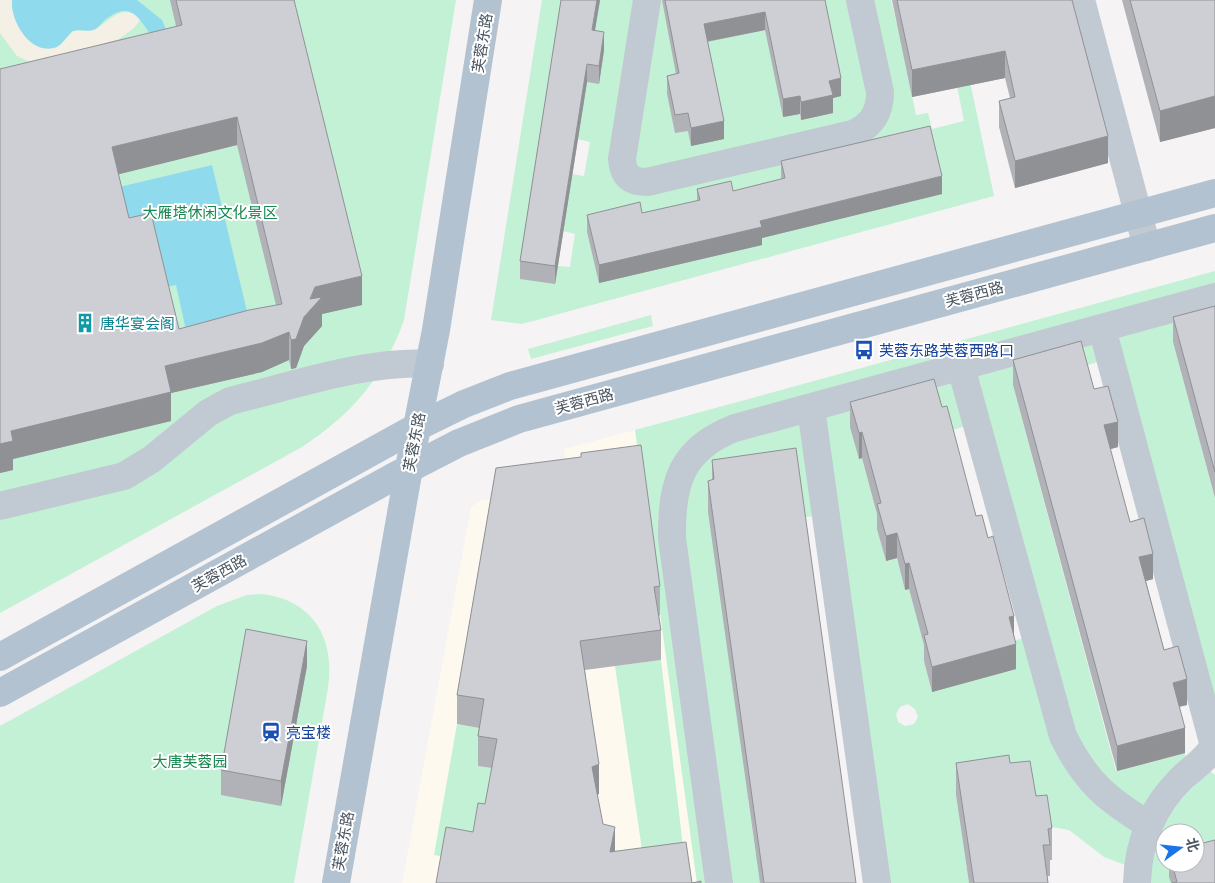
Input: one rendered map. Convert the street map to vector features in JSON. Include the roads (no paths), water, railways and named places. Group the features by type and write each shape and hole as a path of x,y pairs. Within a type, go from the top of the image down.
{"main road":[{"name":"芙蓉东路","path":"336,883 409,468 430,364 488,0"},
{"path":"0,656 418,427 464,404 510,386 1215,193"},
{"name":"芙蓉西路","path":"0,693 409,468 459,443 519,419 1215,228"}],"street":[{"path":"647,0 622,159 623,169 628,177 636,182 647,182 843,136 865,128 875,118 880,106 880,92 860,0"},
{"path":"1081,0 1147,247"},
{"path":"719,883 672,538 671,505 675,488 688,461 705,443 735,428 1215,297"},
{"path":"1102,328 1214,745 1200,763 1169,793 1149,825 1138,866 1137,883"},
{"path":"0,506 124,476 152,459 208,413 230,401 377,366 403,362 430,364"},
{"path":"961,367 1063,736 1076,763 1095,786 1120,808 1149,825"},
{"path":"812,408 877,883"}],"water":[{"path":"12,0 137,0 162,20 167,32 151,35 142,22 132,13 121,11 105,20 95,29 73,31 57,47 48,49 39,47 24,35 15,18"},
{"path":"212,165 250,324 188,339 176,285 162,288 94,193"}],"place":[{"name":"唐华宴会阁","path":"85,323"},
{"name":"芙蓉东路芙蓉西路口","path":"864,350"},
{"name":"亮宝楼","path":"271,732"}],"park label":[{"name":"大雁塔休闲文化景区","path":"210,212"},
{"name":"大唐芙蓉园","path":"190,761"}]}
